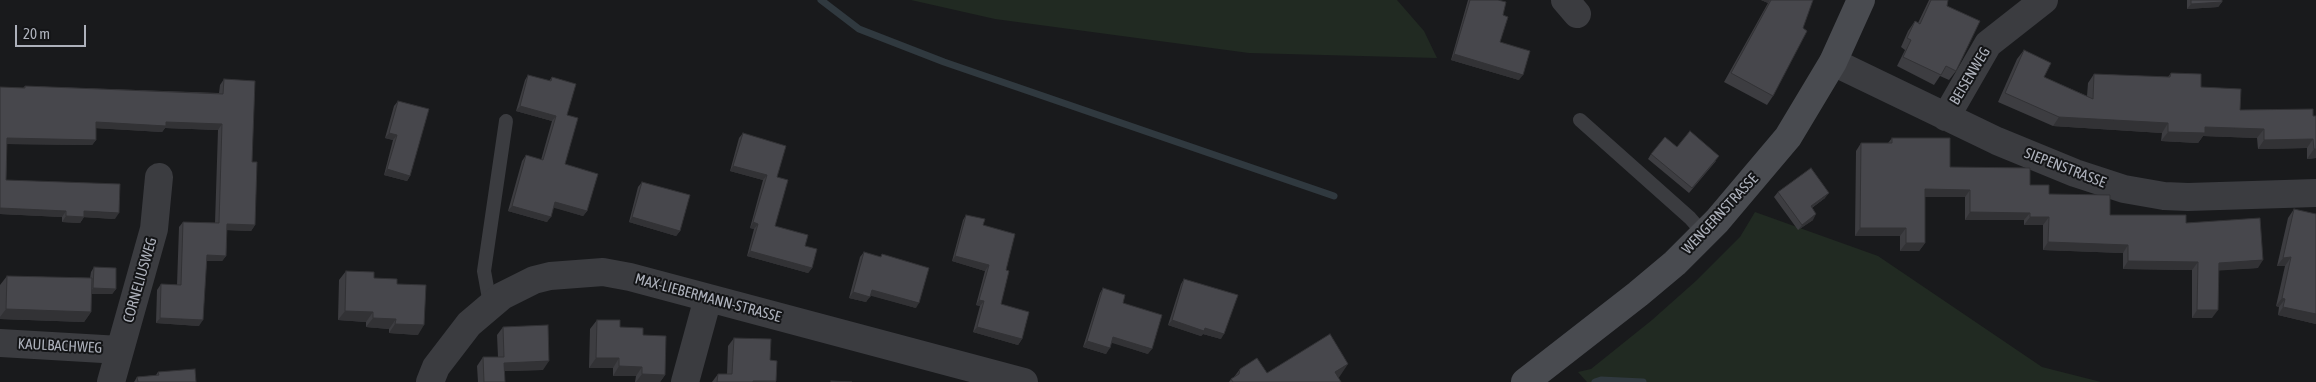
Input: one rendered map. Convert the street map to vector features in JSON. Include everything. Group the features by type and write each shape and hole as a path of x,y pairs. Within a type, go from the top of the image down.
{"main road":[{"name":"WENGERNSTRASSE","path":"1524,382 1638,294 1674,263 1704,234 1764,166 1788,137 1833,62 1861,0"}],"street":[{"name":"BEISENWEG","path":"1946,117 1988,44 2044,0"},
{"name":"SIEPENSTRASSE","path":"1833,62 1946,117 2045,162 2103,183 2144,194 2188,197 2316,193"},
{"name":"CORNELIUSWEG","path":"111,382 154,229 159,177"},
{"name":"MAX-LIEBERMANN-STRASSE","path":"430,382 436,367 469,324 490,304 502,296 534,280 578,273 603,272 630,276 708,298 940,372 1024,382"},
{"path":"685,382 708,298"},
{"name":"KAULBACHWEG","path":"0,343 120,350"}],"lane":[{"path":"1580,120 1690,218 1704,234"},
{"path":"490,304 484,271 506,121"}],"shaded area":[{"path":"911,0 1397,0 1424,31 1437,58 1249,53 995,19"},
{"path":"1755,212 1878,256 2042,367 2101,382 1587,382 1578,372 1591,369 1652,320 1697,280 1740,237"}],"building":[{"path":"1470,0 1498,0 1506,2 1503,15 1508,17 1500,42 1530,51 1523,75 1454,54"},
{"path":"1771,0 1813,0 1803,28 1807,31 1773,96 1731,73"},
{"path":"1931,0 1948,0 1947,6 1980,21 1956,71 1946,66 1941,75 1903,57 1911,40 1907,38 1915,21 1920,24"},
{"path":"2191,0 2222,0 2222,2 2191,4"},
{"path":"2024,50 2051,63 2044,77 2093,99 2094,74 2170,77 2171,73 2201,74 2201,87 2241,89 2240,110 2313,109 2313,116 2316,116 2316,149 2314,149 2313,139 2264,140 2264,129 2205,127 2205,133 2168,132 2168,123 2059,117 2005,93"},
{"path":"528,75 551,81 552,77 576,84 567,115 578,118 565,164 598,174 587,211 555,202 551,217 512,206 526,155 543,160 556,116 520,106"},
{"path":"224,79 255,81 252,162 257,162 255,225 227,224 226,256 207,255 203,320 160,318 161,284 181,285 183,222 219,223 222,124 166,122 166,126 96,122 96,140 7,138 6,180 120,184 119,213 84,211 84,217 66,216 66,211 0,208 0,87 25,88 25,86 223,94"},
{"path":"398,101 429,109 410,176 387,169 397,135 389,133"},
{"path":"1690,131 1719,156 1692,188 1651,154 1665,137 1677,147"},
{"path":"743,133 786,146 777,177 788,180 775,226 808,235 805,246 817,249 812,268 750,251 758,224 753,222 767,175 733,166"},
{"path":"1892,138 1950,138 1950,167 2030,168 2030,185 2049,185 2049,194 2110,195 2110,215 2186,215 2186,223 2260,218 2263,260 2219,263 2218,310 2197,310 2198,262 2128,261 2128,245 2048,242 2049,217 2030,217 2030,213 1970,212 1970,190 1925,189 1925,243 1906,243 1906,228 1860,228 1861,143 1892,143"},
{"path":"1811,168 1829,193 1811,206 1816,214 1802,225 1778,192"},
{"path":"642,182 690,195 680,231 632,217"},
{"path":"2294,209 2316,214 2316,314 2283,307 2285,299 2282,298 2291,257 2283,258"},
{"path":"966,215 985,219 983,225 1015,234 1006,270 1009,271 1001,304 1029,312 1022,339 977,327 984,301 979,300 989,265 955,256"},
{"path":"864,252 881,257 882,254 929,268 919,303 872,290 870,297 853,292"},
{"path":"94,267 116,268 116,289 93,288"},
{"path":"346,271 374,272 374,278 397,279 397,284 426,285 424,325 395,324 396,319 373,318 373,312 345,311"},
{"path":"7,276 92,278 91,312 6,309"},
{"path":"1184,279 1238,295 1224,334 1205,328 1204,331 1172,320"},
{"path":"1103,288 1125,295 1123,303 1162,315 1152,349 1113,337 1110,348 1087,341"},
{"path":"597,320 620,320 620,327 643,328 643,335 666,336 665,375 642,374 642,367 619,366 619,358 596,358"},
{"path":"548,325 549,361 504,363 505,382 484,382 483,357 504,357 503,327"},
{"path":"1330,334 1348,364 1335,372 1341,382 1233,382 1231,379 1239,374 1240,369 1257,358 1267,373"},
{"path":"734,338 771,339 770,360 777,361 776,381 717,382 718,374 732,374"},
{"path":"195,369 196,382 138,382 137,377 159,375 158,372"}],"waterway":[{"path":"821,0 859,29 944,62 1334,196"},
{"path":"1595,382 1601,380 1643,382"}]}
